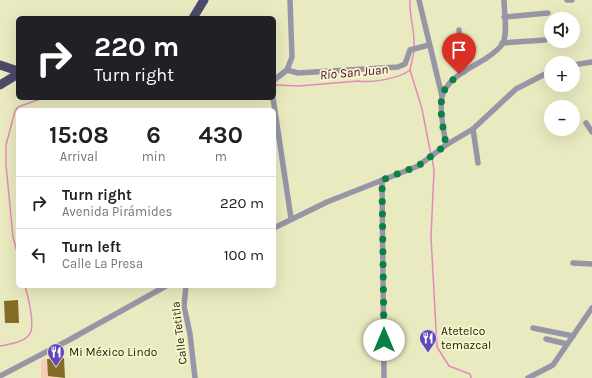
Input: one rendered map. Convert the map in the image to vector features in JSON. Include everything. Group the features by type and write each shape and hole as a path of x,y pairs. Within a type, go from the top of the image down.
{"highway":[{"path":"194,16 204,0"},
{"path":"0,65 16,70"},
{"path":"0,86 16,75"}],"street":[{"path":"276,78 287,70 292,57 290,0"},
{"path":"419,0 442,96 442,122 446,145"},
{"path":"442,96 450,83 464,72 494,54 502,43 504,0"},
{"path":"567,0 572,0"},
{"path":"504,17 544,13"},
{"path":"459,30 464,72"},
{"path":"502,43 544,40"},
{"path":"287,70 298,73 398,67 405,64 410,50 429,45"},
{"path":"580,64 592,62"},
{"path":"276,227 291,218 418,166 446,145 474,129 516,89 544,75"},
{"path":"276,118 291,218"},
{"path":"586,123 592,132"},
{"path":"474,129 478,163"},
{"path":"382,180 384,378"},
{"path":"573,263 592,264"},
{"path":"0,376 82,334 162,288"},
{"name":"Calle Tetitla","path":"186,288 184,306 190,334 195,378"},
{"path":"528,378 553,365 592,308"},
{"path":"533,328 573,336"},
{"path":"546,339 567,344"}],"shaded area":[{"path":"47,359 48,376 56,376 56,378 41,378 41,360"}],"building":[{"path":"18,300 19,323 5,323 4,301"},
{"name":"Mi México Lindo","path":"64,358 65,378 48,376 47,359"}],"waterway":[{"name":"Río San Juan","path":"410,0 414,46"},
{"name":"Río San Juan","path":"276,85 299,86 358,81 377,81 392,78 410,70 414,51"},
{"path":"410,70 422,109 431,155"},
{"name":"Río San Juan","path":"17,108 37,100"},
{"name":"Río San Juan","path":"16,110 6,145 6,165 13,237 16,248"},
{"path":"432,158 434,170 431,237 437,347 449,366 470,374 471,378"},
{"name":"Río San Juan","path":"0,346 23,340 31,331 31,311 26,288"}],"place":[{"name":"Atetelco temazcal","path":"428,353"},
{"name":"Mi México Lindo","path":"56,367"}],"route":[{"path":"384,340 384,192 382,180 426,162 446,145 442,122 442,96 450,83 459,74"}]}
